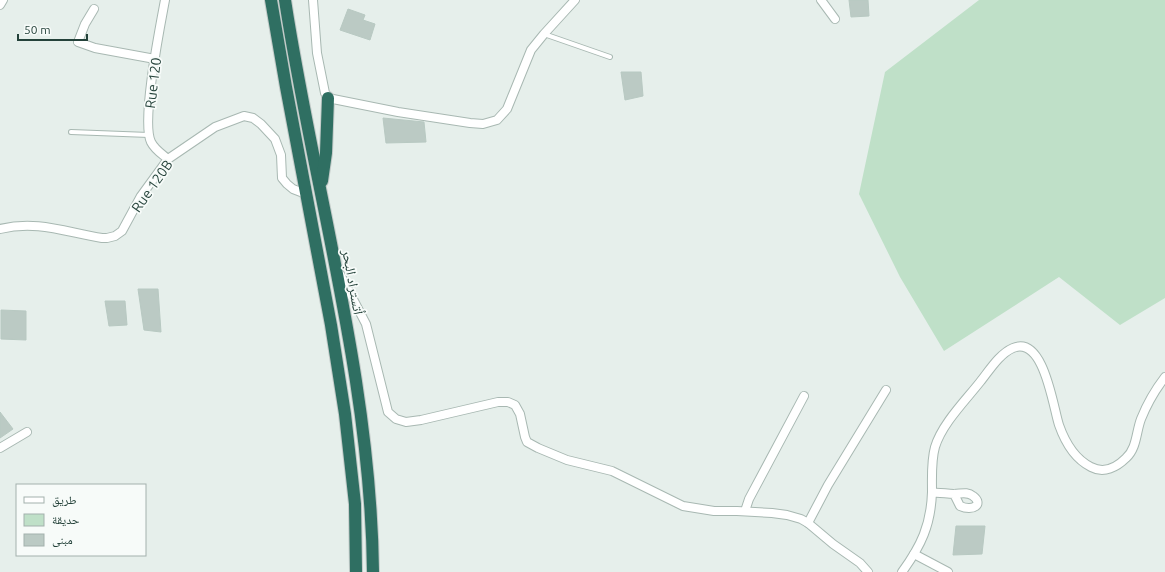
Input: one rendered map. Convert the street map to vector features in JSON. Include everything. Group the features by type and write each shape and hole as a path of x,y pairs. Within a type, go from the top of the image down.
{"highway":[{"path":"270,0 331,325 346,414 355,504 356,572"},
{"name":"أتستراد البحر","path":"285,0 303,107 334,262 354,373 370,496 373,572"},
{"path":"320,192 326,153 328,98"}],"street":[{"path":"0,5 3,0"},
{"name":"Rue 120","path":"149,136 149,108 155,59 165,0"},
{"path":"313,0 317,54 325,93 328,98 398,112 483,124 496,120 507,108 531,50 575,0"},
{"path":"821,0 835,19"},
{"path":"94,9 78,42 95,48 155,59"},
{"name":"Rue 120B","path":"0,229 35,225 102,238 115,236 122,230 141,196 168,159 215,127 244,116 253,118 275,139 282,155 282,178 293,189 306,194"},
{"path":"149,136 155,150 168,159"},
{"path":"334,262 366,324 388,412 396,419 406,422 421,420 498,402 515,404 520,414 527,442 538,448 567,460 612,471 683,506 714,511 745,511 787,515 800,519 808,523 833,544 860,563 868,572"},
{"path":"902,572 926,532 932,493 933,455 936,445 958,410 1000,358 1014,348 1020,346 1032,351 1045,374 1060,426 1067,442 1076,456 1085,464 1095,469 1103,470 1112,468 1129,456 1134,447 1140,421 1154,392 1165,377"},
{"path":"808,523 828,485 886,390"},
{"path":"745,511 749,499 804,396"},
{"path":"0,448 27,432"},
{"path":"932,493 940,492 954,494"},
{"path":"914,554 948,572"}],"lane":[{"path":"544,34 610,57"},
{"path":"71,132 149,136"}],"green space":[{"path":"979,0 1165,0 1165,298 1120,325 1059,277 944,351 900,277 859,194 885,72"}],"building":[{"path":"849,0 868,0 869,16 851,17"},
{"path":"348,9 365,15 363,20 375,24 370,40 340,30"},
{"path":"621,72 641,72 643,96 625,100"},
{"path":"383,118 424,122 426,142 386,143"},
{"path":"138,289 158,289 161,332 144,330"},
{"path":"105,301 125,301 127,325 109,326"},
{"path":"1,310 26,311 26,340 1,339"},
{"path":"0,412 13,429 0,438"},
{"path":"956,526 985,526 982,554 953,555"}]}
